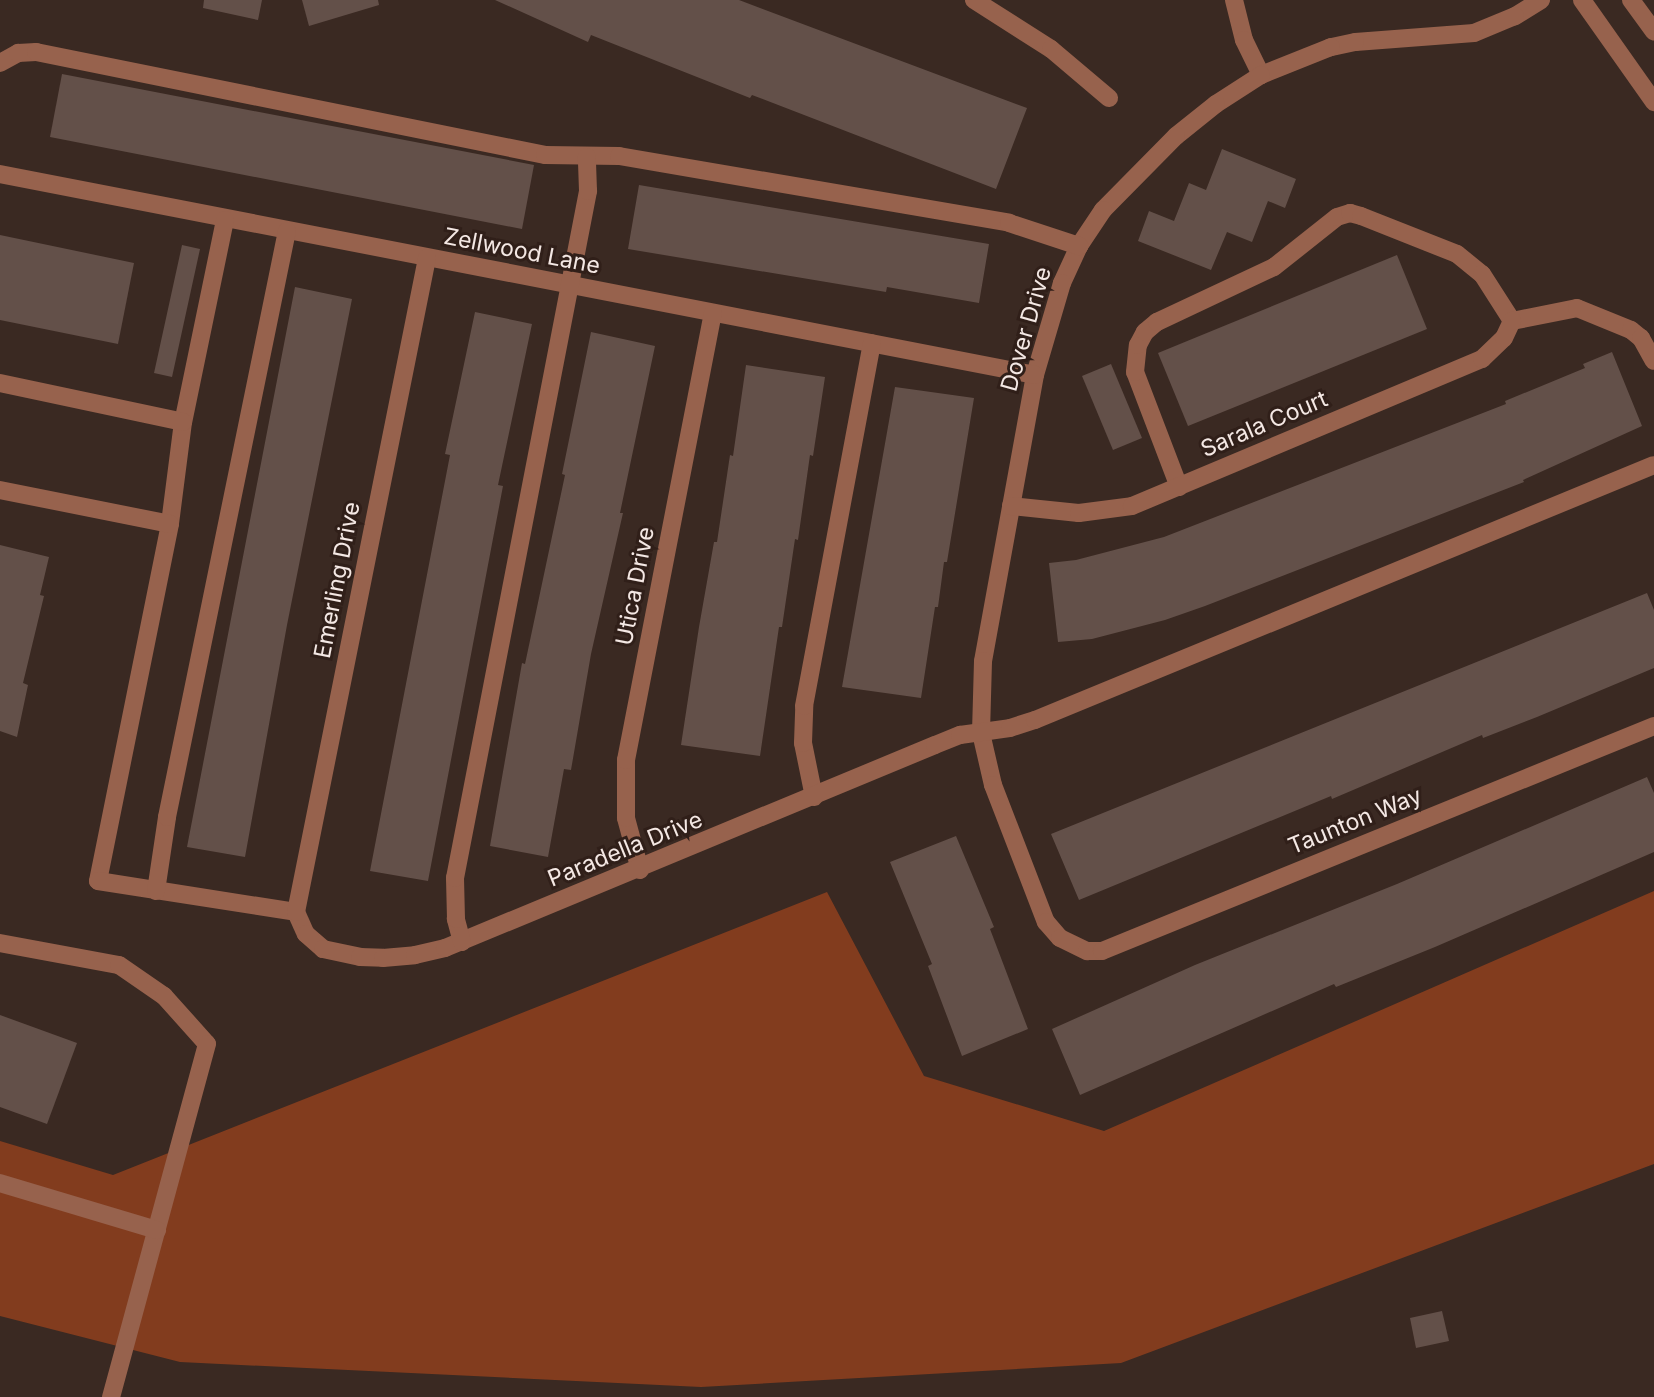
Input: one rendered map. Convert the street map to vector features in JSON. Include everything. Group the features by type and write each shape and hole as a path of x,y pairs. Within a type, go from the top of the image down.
{"street":[{"path":"974,0 1051,49 1109,98"},
{"path":"1234,0 1244,40 1261,75"},
{"name":"Dover Drive","path":"1072,947 1046,922 993,785 982,733 983,661 1035,374 1062,283 1079,246 1103,210 1176,136 1216,104 1261,75 1331,47 1355,42 1474,33 1515,16 1541,0"},
{"path":"1582,0 1654,102"},
{"path":"1631,0 1654,32"},
{"path":"0,63 18,53 36,52 545,155 619,156 1009,223 1079,246"},
{"path":"462,942 456,919 455,878 588,191 587,157"},
{"name":"Zellwood Lane","path":"0,174 225,220 1035,374"},
{"path":"1179,487 1135,372 1138,345 1145,332 1157,322 1274,267 1337,217 1350,213 1464,259 1482,274 1512,321 1577,309 1631,330 1650,351 1654,361"},
{"path":"225,220 184,422 170,524 98,881 296,912"},
{"path":"156,891 167,817 287,231"},
{"name":"Emerling Drive","path":"296,912 427,258"},
{"name":"Utica Drive","path":"640,870 626,818 626,760 713,313"},
{"name":"Sarala Court","path":"1011,506 1079,513 1116,511 1482,359 1504,338 1512,321"},
{"path":"814,797 803,743 804,706 872,343"},
{"path":"0,383 184,422"},
{"name":"Paradella Drive","path":"296,912 306,934 323,949 360,957 415,955 462,942 947,740 1035,720 1654,465"},
{"path":"0,490 170,524"},
{"name":"Taunton Way","path":"1072,947 1102,951 1654,726"},
{"path":"0,943 118,965 164,996 207,1044 111,1397"},
{"path":"0,1183 157,1230"}],"shaded area":[{"path":"1654,891 1654,1164 1121,1363 701,1387 180,1362 0,1316 0,1141 113,1175 827,892 924,1076 1104,1131"}],"building":[{"path":"204,0 262,0 258,20 203,8"},
{"path":"302,0 378,0 379,5 309,26"},
{"path":"495,0 739,0 1027,108 996,189 752,95 750,98 591,35 588,42"},
{"path":"62,74 534,165 522,229 50,137"},
{"path":"1222,149 1296,179 1285,208 1268,201 1252,242 1227,232 1211,270 1138,241 1149,211 1174,221 1189,183 1206,190"},
{"path":"639,185 989,244 979,303 887,287 886,292 628,249"},
{"path":"0,235 134,263 118,344 0,320"},
{"path":"182,245 200,249 172,377 154,373"},
{"path":"1397,255 1427,329 1188,426 1158,353"},
{"path":"295,287 352,299 287,625 245,857 187,847"},
{"path":"475,312 532,324 498,485 503,486 428,881 370,871 450,455 445,454"},
{"path":"591,332 655,346 620,513 623,513 591,654 571,770 564,769 548,857 490,846 522,663 525,664 565,475 562,474"},
{"path":"1612,352 1642,426 1523,480 1524,482 1205,606 1165,620 1092,639 1058,642 1049,563 1076,560 1164,537 1506,404 1505,401 1585,368 1583,364"},
{"path":"1111,364 1142,438 1113,450 1082,376"},
{"path":"746,365 825,377 798,540 795,539 782,627 779,627 760,756 681,745 714,542 717,542 730,455 733,456"},
{"path":"895,387 974,398 921,698 842,687"},
{"path":"0,545 49,557 40,595 44,596 23,683 28,685 17,737 0,731"},
{"path":"1647,593 1654,610 1654,668 1537,717 1483,738 1482,735 1332,799 1331,796 1079,900 1051,834"},
{"path":"1647,777 1654,793 1654,852 1435,947 1336,987 1334,984 1080,1095 1052,1029 1195,965 1397,884"},
{"path":"956,836 994,927 990,929 1028,1029 962,1056 928,966 932,964 890,862"},
{"path":"0,1015 77,1043 47,1124 0,1107"},
{"path":"1442,1311 1449,1341 1416,1348 1410,1318"}]}
